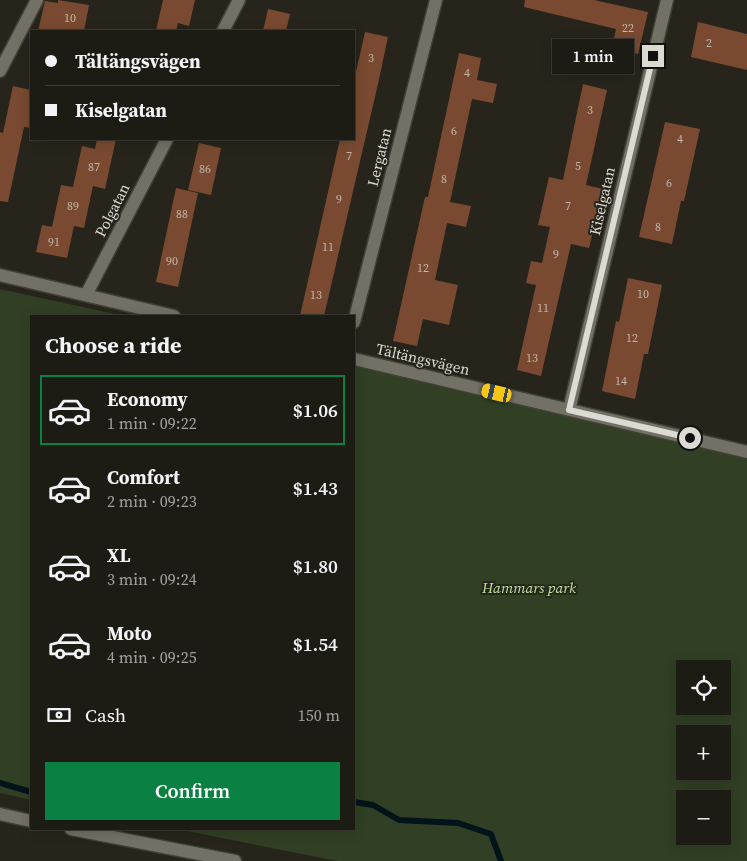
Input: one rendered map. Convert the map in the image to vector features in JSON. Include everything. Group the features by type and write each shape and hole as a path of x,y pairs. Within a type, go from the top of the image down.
{"street":[{"path":"0,71 38,0"},
{"path":"224,30 239,0"},
{"name":"Lergatan","path":"355,318 436,0"},
{"name":"Kiselgatan","path":"569,410 667,0"},
{"name":"Polgatan","path":"86,295 166,140"},
{"path":"0,275 170,315"},
{"name":"Tältängsvägen","path":"355,359 747,452"},
{"path":"0,814 30,821"},
{"path":"76,830 235,861"}],"green space":[{"path":"0,289 119,315 30,315 30,800 0,793"},
{"name":"Hammars park","path":"355,364 747,458 747,861 337,861 182,830 355,830"}],"building":[{"path":"58,0 89,5 84,30 38,30 45,1 58,3"},
{"path":"163,0 195,0 189,26 178,23 176,30 156,30"},
{"path":"525,0 594,0 648,12 638,54 612,48 616,29 524,7"},
{"path":"268,9 290,14 286,30 263,30"},
{"path":"698,22 747,34 747,70 691,57"},
{"path":"365,32 388,37 324,315 300,315 340,140 355,140 355,77"},
{"path":"459,53 481,58 477,80 497,84 493,103 472,99 450,202 471,206 466,227 447,223 435,280 458,285 449,325 423,319 417,346 393,341 425,197 428,197"},
{"path":"583,84 607,90 586,185 603,189 589,248 571,244 541,376 517,370 536,285 526,283 531,261 542,263 550,227 538,225 549,177 563,180"},
{"path":"13,86 30,90 30,128 24,127 8,202 0,201 0,132 3,133"},
{"path":"665,122 700,129 672,244 639,237"},
{"path":"97,140 116,140 105,189 93,186 84,228 74,226 67,258 36,252 42,225 52,227 61,185 73,187 82,146 95,149"},
{"path":"199,143 221,148 211,195 188,190"},
{"path":"176,188 198,193 178,287 156,282"},
{"path":"628,278 662,285 648,354 644,354 635,399 602,391 616,321 619,322"}],"waterway":[{"path":"0,783 30,792"},
{"path":"355,802 373,805 399,820 458,823 491,834 501,861"}],"route":[{"path":"653,56 569,410 690,438"}]}
